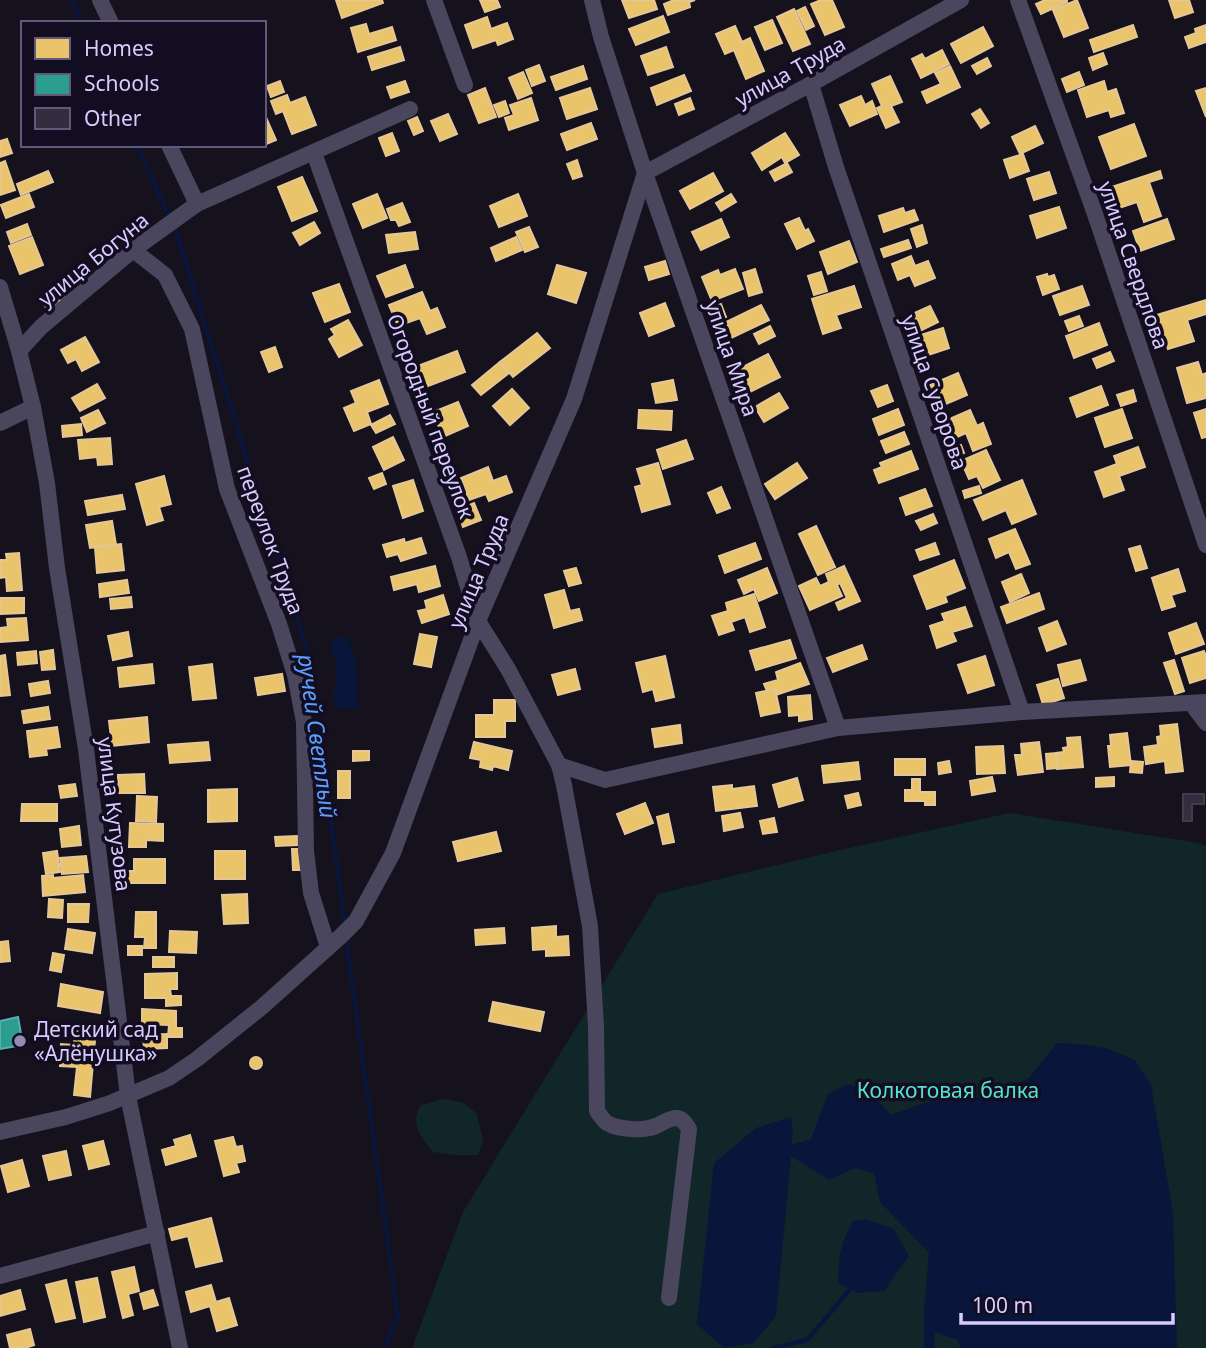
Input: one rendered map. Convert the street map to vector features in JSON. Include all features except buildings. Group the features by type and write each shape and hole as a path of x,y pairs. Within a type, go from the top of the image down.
{"street":[{"path":"100,0 110,21"},
{"path":"434,0 464,85"},
{"name":"улица Мира","path":"592,0 601,37 645,173 838,728"},
{"name":"улица Труда","path":"0,1132 66,1117 128,1096 169,1078 262,1007 353,924 393,853 478,621 574,399 645,173 961,0"},
{"name":"улица Свердлова","path":"1018,0 1099,227 1206,545"},
{"name":"улица Суворова","path":"811,84 836,167 1022,712"},
{"name":"улица Богуна","path":"19,351 41,327 133,250 197,204 410,109"},
{"path":"170,147 197,204"},
{"name":"Огородный переулок","path":"314,153 459,557 478,621 508,669 559,765 590,926 596,1026 597,1111 609,1124 620,1127 640,1130 677,1118 685,1121 689,1129 670,1298"},
{"name":"переулок Труда","path":"133,250 165,275 192,329 227,489 279,624 295,676 304,722 307,861 311,893 328,947"},
{"name":"улица Кутузова","path":"0,287 33,407 47,483 86,749 128,1096 180,1348"},
{"path":"0,423 33,407"},
{"path":"559,765 605,780 838,728 1022,712 1198,702 1206,723"},
{"path":"0,1276 157,1233"}],"green space":[{"name":"Колкотовая балка","path":"1010,813 1206,846 1206,1348 412,1348 463,1212 658,894"},
{"path":"443,1099 464,1103 477,1114 483,1141 478,1155 433,1152 421,1136 416,1118 421,1105"}],"water":[{"path":"346,637 355,661 358,708 343,709 336,705 333,694 336,671 331,645 332,638"},
{"path":"1057,1043 1106,1048 1135,1060 1151,1085 1173,1213 1177,1348 960,1348 958,1340 935,1332 934,1348 924,1348 929,1253 880,1202 874,1173 854,1168 829,1180 791,1156 776,1316 754,1343 724,1348 697,1324 714,1163 756,1128 791,1117 791,1145 811,1139 828,1094 848,1084 869,1091 891,1115 927,1102 991,1096 1029,1078"},
{"path":"866,1219 894,1229 909,1256 884,1291 857,1293 839,1284 839,1259 853,1221"}],"waterway":[{"name":"ручей Светлый","path":"72,0 81,21"},
{"name":"ручей Светлый","path":"138,147 170,218"},
{"name":"ручей Светлый","path":"174,226 308,653 345,926"},
{"name":"ручей Светлый","path":"346,938 398,1317 384,1348"},
{"path":"773,1348 807,1340 853,1286"}],"place":[{"name":"Детский сад «Алёнушка»","path":"20,1041"}]}
